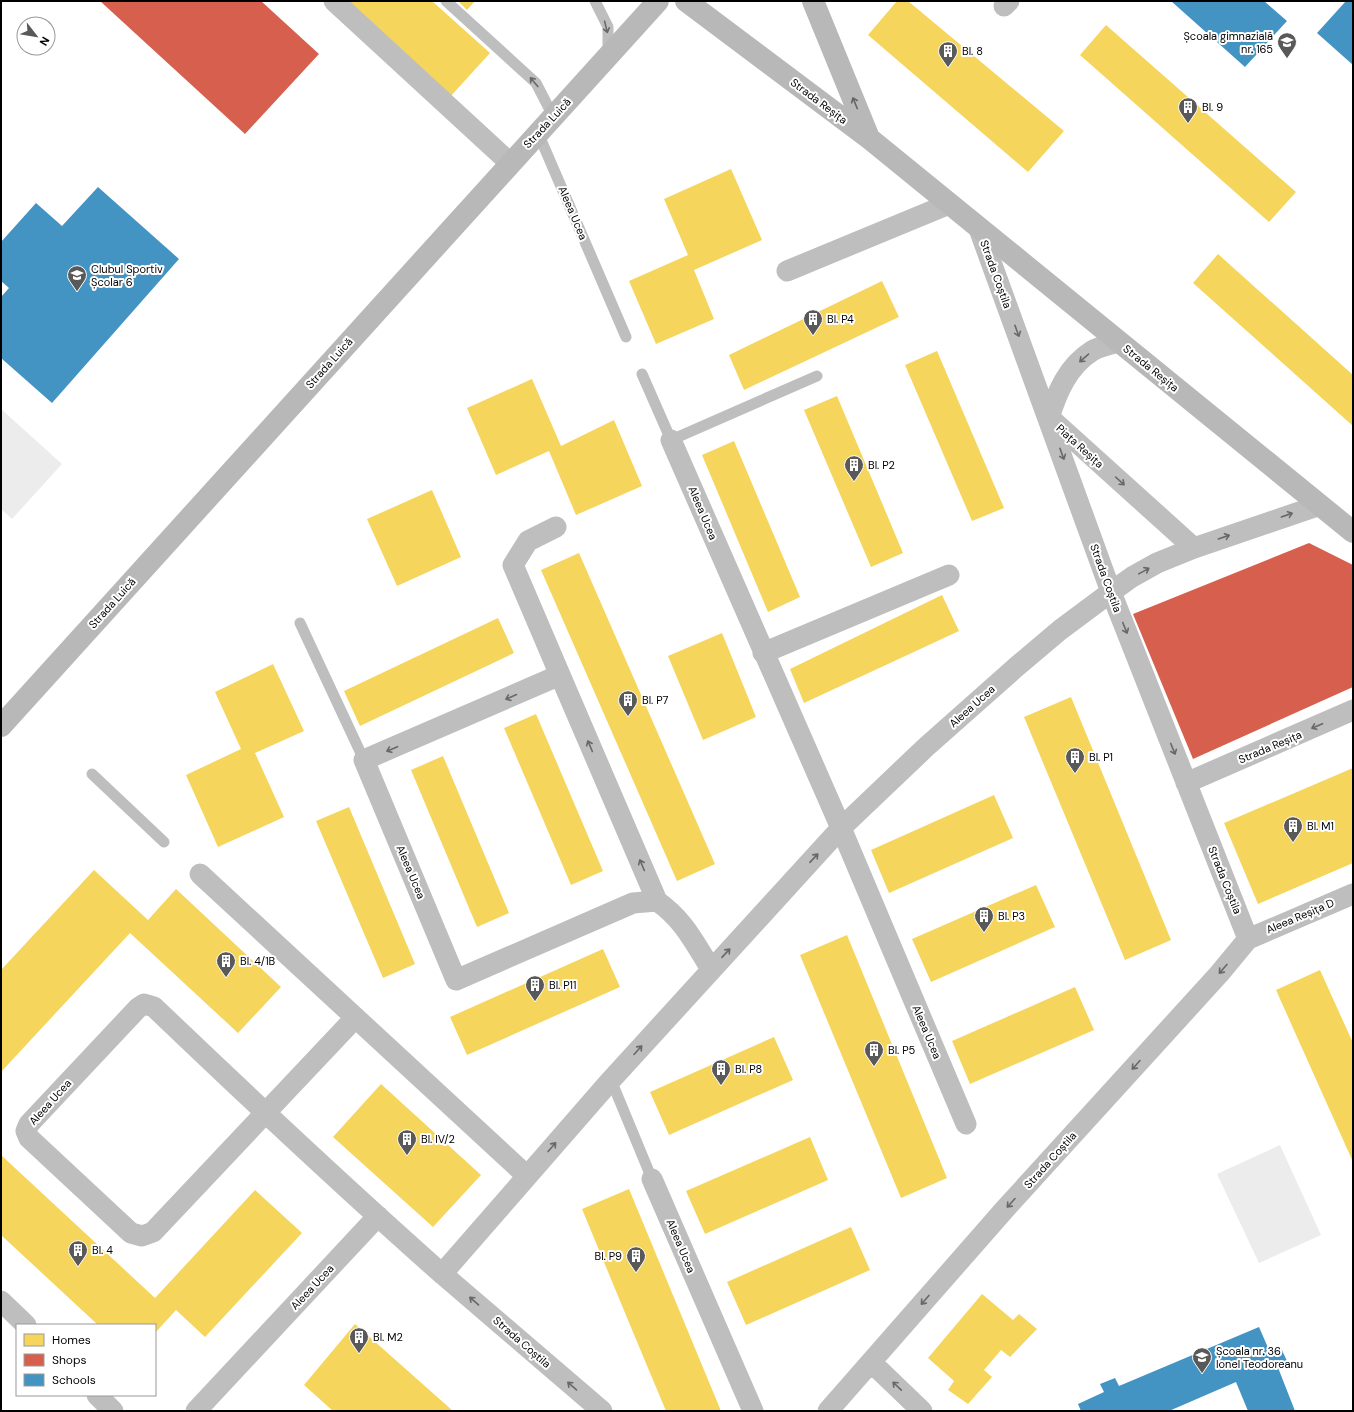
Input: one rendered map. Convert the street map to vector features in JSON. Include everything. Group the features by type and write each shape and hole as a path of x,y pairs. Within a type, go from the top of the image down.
{"street":[{"path":"334,1 510,163"},
{"name":"Strada Luică","path":"1,726 658,1"},
{"name":"Strada Reșița","path":"686,1 870,139 1353,532"},
{"path":"813,1 870,139"},
{"path":"787,271 950,204"},
{"name":"Strada Coștila","path":"828,1411 1005,1209 1219,974 1248,939 1111,592 979,229"},
{"name":"Piața Reșița","path":"1119,342 1093,351 1074,367 1058,390 1049,418 1194,548"},
{"name":"Aleea Ucea","path":"671,440 763,653 841,828 966,1124"},
{"path":"1111,592 1132,577 1194,548 1320,505"},
{"path":"556,527 528,541 513,565 657,901 674,913 711,969"},
{"path":"763,653 949,575"},
{"name":"Aleea Ucea","path":"355,1018 266,1113 153,1232 142,1236 131,1233 29,1138 26,1131 34,1118 138,1008 144,1004 154,1007 266,1113 442,1274 611,1080 841,828 926,748 1015,668 1060,630 1111,592"},
{"path":"364,760 560,675"},
{"name":"Strada Reșița","path":"1186,783 1353,710"},
{"name":"Aleea Ucea","path":"364,760 456,980 633,903 657,901"},
{"path":"200,874 526,1176"},
{"name":"Aleea Reșița D","path":"1248,939 1353,894"},
{"name":"Aleea Ucea","path":"652,1179 753,1411"},
{"name":"Aleea Ucea","path":"196,1411 378,1216"},
{"name":"Strada Coștila","path":"442,1274 602,1411"},
{"path":"1,1301 25,1324"},
{"path":"871,1362 922,1411"},
{"path":"97,1396 113,1411"}],"lane":[{"path":"446,1 536,83 553,116"},
{"path":"595,1 608,27 608,56"},
{"name":"Aleea Ucea","path":"538,133 626,337"},
{"name":"Aleea Ucea","path":"642,374 671,440"},
{"path":"671,440 817,376"},
{"path":"300,623 364,760"},
{"path":"92,774 164,842"},
{"name":"Aleea Ucea","path":"611,1080 652,1179"}],"shaded area":[{"path":"1,409 62,464 12,519 1,509"},
{"path":"1280,1145 1321,1235 1259,1263 1217,1174"}],"building: Homes":[{"path":"344,1 432,1 490,53 450,97"},
{"path":"458,1 475,1 467,10"},
{"name":"Bl. 8","path":"897,1 908,1 1064,131 1028,172 868,35"},
{"name":"Bl. 9","path":"1106,25 1296,192 1269,222 1080,55"},
{"path":"731,169 762,240 694,270 714,319 656,344 629,281 688,255 664,199"},
{"path":"1218,254 1353,375 1353,426 1193,283"},
{"name":"Bl. P4","path":"882,281 899,317 744,390 729,355"},
{"path":"937,351 1004,508 972,521 905,365"},
{"path":"532,379 561,446 614,420 642,486 576,515 549,451 496,475 467,408"},
{"name":"Bl. P2","path":"837,396 903,553 871,567 804,410"},
{"path":"734,441 800,597 768,612 702,455"},
{"path":"432,490 461,557 397,586 367,519"},
{"name":"Bl. P7","path":"579,553 715,864 677,881 541,570"},
{"path":"942,595 959,631 804,703 790,669"},
{"path":"498,618 514,653 360,726 344,691"},
{"path":"722,633 756,717 703,740 668,656"},
{"path":"273,664 304,731 255,753 284,817 218,847 186,775 241,749 215,692"},
{"name":"Bl. P1","path":"1071,697 1171,940 1125,960 1024,717"},
{"path":"536,714 603,871 571,885 504,728"},
{"path":"443,756 509,913 477,927 411,770"},
{"name":"Bl. M1","path":"1353,768 1353,863 1258,904 1224,823"},
{"path":"994,795 1013,838 889,893 871,850"},
{"path":"349,807 415,964 383,978 316,821"},
{"name":"Bl. 4/1B","path":"94,870 148,920 176,889 281,987 238,1033 130,933 1,1072 1,970"},
{"name":"Bl. P3","path":"1036,885 1055,927 931,982 912,939"},
{"name":"Bl. P5","path":"847,935 947,1178 901,1198 800,955"},
{"name":"Bl. P11","path":"603,949 620,987 467,1055 450,1017"},
{"path":"1320,970 1353,1043 1353,1162 1276,990"},
{"path":"1075,987 1094,1030 970,1084 952,1041"},
{"name":"Bl. P8","path":"774,1037 793,1080 669,1135 650,1092"},
{"name":"Bl. IV/2","path":"381,1084 481,1175 433,1227 333,1137"},
{"path":"810,1137 828,1180 705,1234 686,1191"},
{"name":"Bl. 4","path":"1,1155 155,1298 255,1190 302,1233 205,1337 176,1310 156,1332 156,1324 97,1324 1,1235"},
{"name":"Bl. P9","path":"629,1189 721,1411 666,1411 635,1337 582,1209"},
{"path":"851,1227 870,1270 746,1325 727,1282"},
{"path":"982,1294 1013,1320 1019,1314 1037,1329 1010,1357 1001,1350 984,1370 992,1377 968,1404 948,1390 954,1381 928,1358"},
{"name":"Bl. M2","path":"355,1324 453,1411 333,1411 304,1385"}],"building: Shops":[{"path":"100,1 261,1 319,54 245,134"},
{"path":"1309,543 1353,565 1353,687 1193,759 1133,614"}],"building: Schools":[{"path":"1171,1 1264,1 1287,21 1245,67"},
{"path":"1346,1 1353,1 1353,65 1317,33"},
{"name":"Clubul Sportiv Școlar 6","path":"98,187 179,259 52,403 1,358 1,297 9,288 1,281 1,242 36,203 62,226"},
{"name":"Școala nr. 36 Ionel Teodoreanu","path":"1259,1327 1269,1350 1280,1346 1287,1361 1277,1365 1295,1411 1248,1411 1236,1382 1169,1411 1081,1411 1078,1404 1104,1392 1100,1384 1115,1378 1119,1386"}],"place":[{"name":"Școala gimnazială nr. 165","path":"1287,59"},
{"name":"Bl. 8","path":"948,68"},
{"name":"Bl. 9","path":"1188,124"},
{"name":"Clubul Sportiv Școlar 6","path":"77,292"},
{"name":"Bl. P4","path":"813,336"},
{"name":"Bl. P2","path":"854,482"},
{"name":"Bl. P7","path":"628,717"},
{"name":"Bl. P1","path":"1075,774"},
{"name":"Bl. M1","path":"1293,843"},
{"name":"Bl. P3","path":"984,933"},
{"name":"Bl. 4/1B","path":"226,978"},
{"name":"Bl. P11","path":"535,1002"},
{"name":"Bl. P5","path":"874,1067"},
{"name":"Bl. P8","path":"721,1086"},
{"name":"Bl. IV/2","path":"407,1156"},
{"name":"Bl. 4","path":"78,1267"},
{"name":"Bl. P9","path":"636,1273"},
{"name":"Bl. M2","path":"359,1354"},
{"name":"Școala nr. 36 Ionel Teodoreanu","path":"1202,1374"}]}
